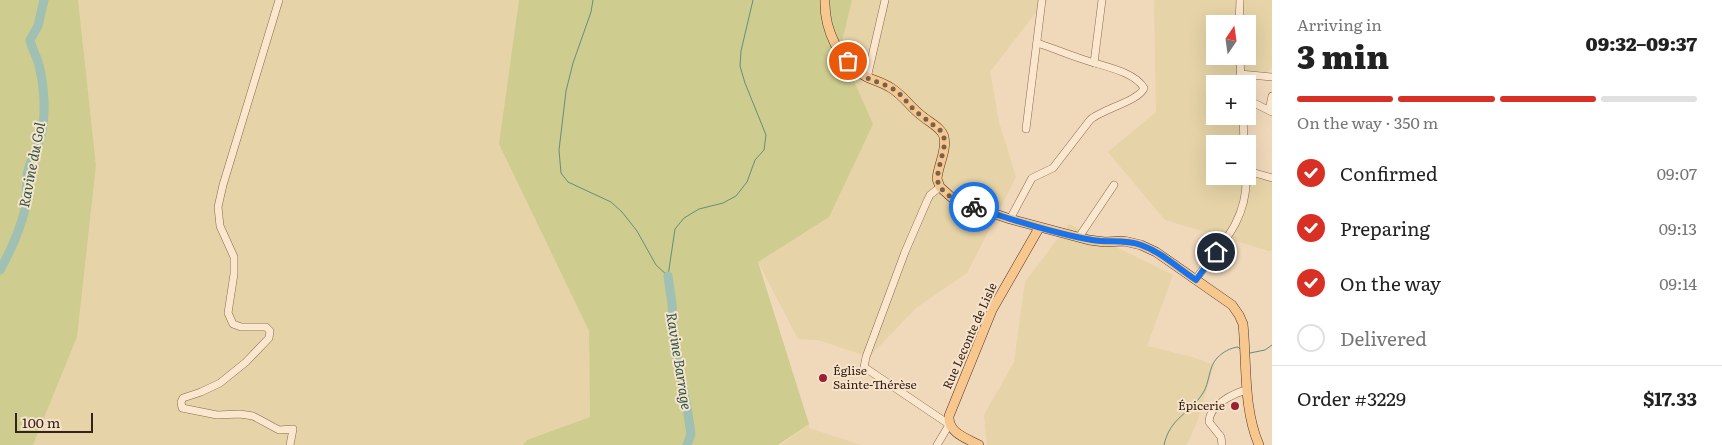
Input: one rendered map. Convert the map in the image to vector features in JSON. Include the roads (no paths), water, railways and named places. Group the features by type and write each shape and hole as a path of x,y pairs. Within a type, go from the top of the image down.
{"main road":[{"path":"825,0 825,13 832,39 839,51 857,71 867,78 898,92 915,111 941,131 944,136 944,148 937,179 940,187 951,197 966,204 1039,228 1097,241 1124,241 1141,245 1156,252 1232,305 1243,324 1247,390 1254,434 1259,445"},
{"name":"Rue Leconte de Lisle","path":"949,425 949,416 992,310 1039,228"},
{"path":"949,425 957,433 979,445"}],"street":[{"path":"279,0 223,185 218,208 220,226 234,257 234,274 228,313 230,319 232,324 241,327 266,327 270,331 269,338 246,362 220,383 187,396 181,402 182,408 187,410 217,415 240,414 252,416 279,430 293,429 290,445"},
{"path":"867,78 885,0"},
{"path":"1026,129 1042,0"},
{"path":"1094,63 1102,0"},
{"path":"1239,15 1240,0"},
{"path":"1010,219 1032,178 1053,168 1090,120 1137,97 1144,88 1134,78 1106,66 1037,42"},
{"path":"1240,65 1240,74 1272,77"},
{"path":"1256,104 1270,111 1272,96"},
{"path":"1256,173 1272,178"},
{"path":"1080,237 1114,185"},
{"path":"1196,280 1237,224 1244,204 1245,185"},
{"path":"938,445 949,425 864,368 866,357 905,252 930,194 940,187"},
{"path":"1222,445 1221,436 1209,422 1210,416 1223,400 1235,393 1247,390"}],"waterway":[{"name":"Ravine du Gol","path":"0,270 15,240 23,217 26,205 27,175 42,131 44,107 42,81 30,40 38,26 44,0"},
{"path":"593,0 566,91 559,150 561,173 568,182 611,202 622,212 637,231 656,265 668,276"},
{"path":"668,276 675,229 684,218 699,209 723,203 736,196 747,182 755,160 764,150 766,135 740,66 741,51 753,0"},
{"name":"Ravine Barrage","path":"668,276 672,304 674,345 691,434 687,445"},
{"path":"1250,353 1265,350 1272,345"},
{"path":"1164,445 1175,422 1203,393 1212,366 1217,358 1229,349 1238,347 1240,349"}],"place":[{"name":"Église Sainte-Thérèse","path":"823,378"},
{"name":"Épicerie","path":"1235,406"}]}
